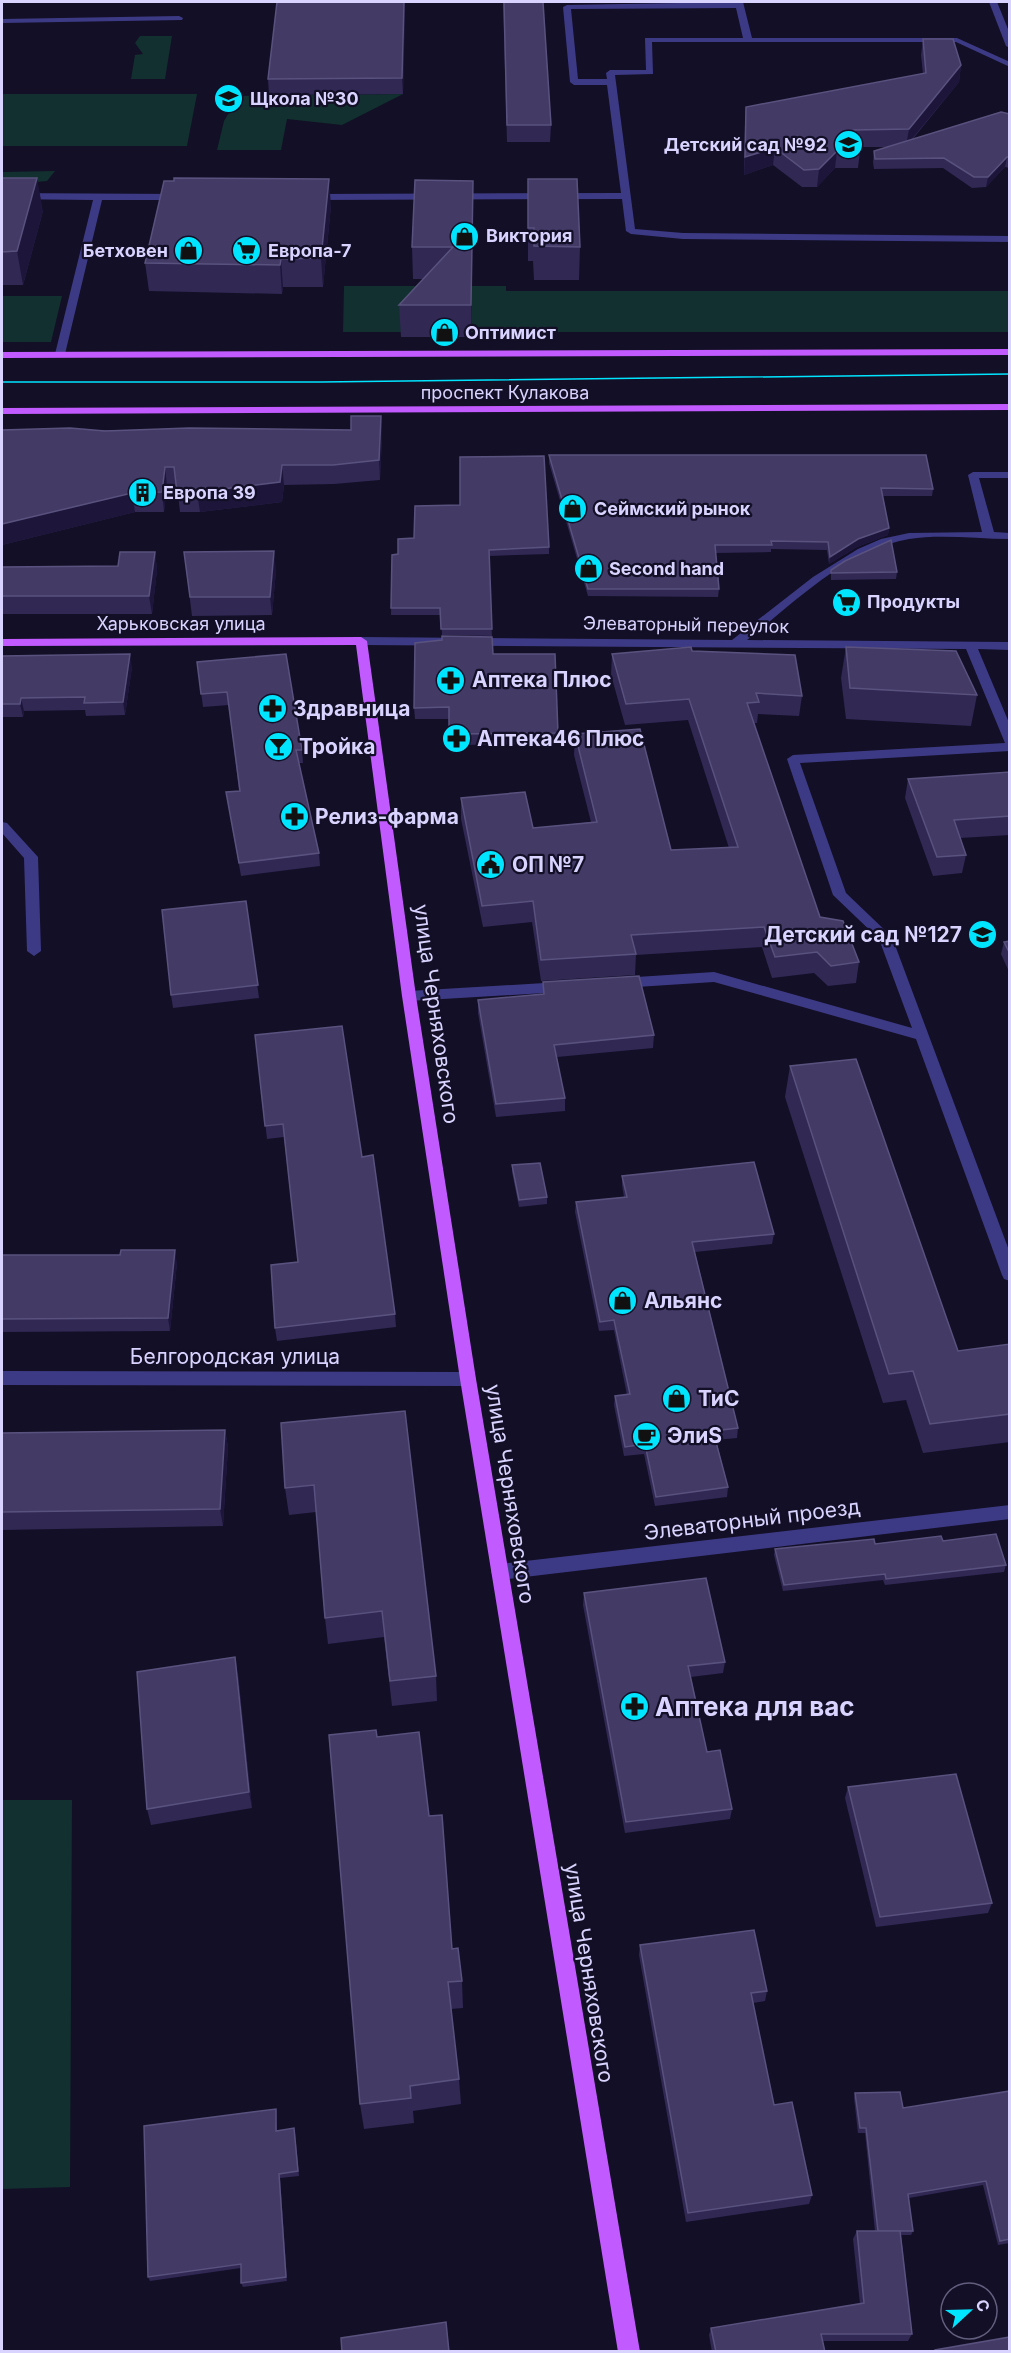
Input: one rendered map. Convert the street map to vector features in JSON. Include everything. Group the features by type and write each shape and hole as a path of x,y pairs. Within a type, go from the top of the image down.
{"main road":[{"name":"проспект Кулакова","path":"2,355 1010,352"},
{"name":"проспект Кулакова","path":"2,411 1010,407"},
{"name":"Харьковская улица","path":"2,643 362,641"},
{"name":"улица Черняховского","path":"362,641 409,996 468,1379 629,2352"}],"street":[{"path":"993,2 1010,45"},
{"path":"611,82 574,82 567,7 739,4 748,40"},
{"path":"2,21 179,18"},
{"path":"1010,65 957,40 648,40 650,72 610,73 631,231 683,236 1010,239"},
{"path":"2,196 192,197"},
{"path":"297,197 626,196"},
{"path":"60,354 98,197"},
{"path":"989,536 973,475 1010,475"},
{"path":"735,644 822,576 850,557 883,543 909,536 1010,536"},
{"name":"Элеваторный переулок","path":"362,641 1010,646"},
{"path":"971,646 1010,741"},
{"path":"1010,747 793,759 840,895 885,937 919,1035 1010,1275"},
{"path":"2,826 31,857 34,951"},
{"path":"608,984 714,977 919,1035"},
{"path":"409,996 573,986"},
{"name":"Белгородская улица","path":"2,1378 468,1379"},
{"name":"Элеваторный проезд","path":"500,1572 1010,1512"}],"green space":[{"path":"140,36 172,36 165,79 131,79 135,55 143,54 135,43"},
{"path":"2,94 197,94 187,146 2,146"},
{"path":"403,94 342,125 287,119 281,150 217,150 224,121 230,111 219,100 233,96"},
{"path":"55,171 47,181 2,185 2,172"},
{"path":"344,286 506,286 506,291 1009,291 1009,332 343,332"},
{"path":"2,296 62,296 51,342 2,342"},
{"path":"2,1800 72,1800 70,2187 2,2189"}],"building":[{"path":"277,2 404,2 402,78 268,79"},
{"path":"504,2 543,2 551,125 507,125"},
{"path":"923,39 953,39 961,65 909,129 854,130 860,151 837,151 819,169 804,170 775,148 745,157 746,107 926,73"},
{"path":"1001,112 1010,114 1010,157 1007,157 988,177 974,177 944,158 875,159 874,151"},
{"path":"2,178 37,178 17,251 2,252"},
{"path":"174,178 329,179 321,258 281,259 280,265 145,263 164,181 174,181"},
{"path":"528,179 577,179 580,247 534,246 534,228 528,228"},
{"path":"415,180 473,181 471,305 399,305 453,247 412,247"},
{"name":"Европа 39","path":"351,416 381,416 379,460 333,465 282,465 280,482 197,492 177,492 174,467 165,467 162,492 132,493 2,524 2,430 70,428 105,431 189,428 351,430"},
{"path":"549,455 926,455 933,489 881,488 889,528 858,539 830,557 828,542 771,541 772,545 715,545 719,589 588,589"},
{"path":"544,456 549,547 489,550 492,629 441,629 440,608 391,608 392,555 398,554 398,539 414,538 415,506 460,505 460,457"},
{"path":"891,540 897,572 831,573 831,570 845,561"},
{"path":"274,551 270,597 190,597 184,552"},
{"path":"120,552 155,552 149,596 2,596 2,567 118,566"},
{"path":"442,636 492,637 493,654 555,654 558,733 449,734 449,707 414,708 415,643 442,640"},
{"path":"691,647 692,651 795,655 802,696 756,693 759,702 747,703 820,917 843,921 859,962 831,966 817,952 775,957 764,927 631,935 636,954 541,960 533,901 482,906 461,798 525,792 533,828 597,822 575,734 640,729 671,850 738,847 689,699 626,704 612,654"},
{"path":"846,647 956,651 977,695 850,688"},
{"path":"130,654 123,702 84,703 85,697 21,698 20,704 2,704 2,656"},
{"path":"286,654 302,750 296,750 319,853 239,863 226,792 240,791 227,692 201,694 197,662"},
{"path":"1010,772 1010,816 954,820 966,855 937,857 908,779"},
{"path":"246,901 258,985 171,995 162,910"},
{"path":"1010,941 1010,954 1004,942"},
{"path":"639,976 654,1035 554,1045 565,1098 496,1104 478,1000 544,994 543,982"},
{"path":"342,1026 362,1157 373,1155 395,1314 275,1328 271,1265 298,1262 283,1124 265,1126 255,1035"},
{"path":"856,1059 958,1351 1010,1344 1010,1414 930,1424 913,1371 889,1374 790,1066"},
{"path":"754,1162 774,1234 692,1242 738,1428 713,1431 728,1487 656,1497 645,1444 625,1447 615,1396 630,1394 614,1320 600,1322 576,1202 627,1197 622,1176"},
{"path":"540,1163 547,1197 519,1200 512,1165"},
{"path":"121,1250 175,1250 168,1318 2,1319 2,1255 120,1255"},
{"path":"405,1411 436,1676 390,1681 382,1611 325,1618 314,1485 285,1488 281,1423"},
{"path":"225,1430 220,1509 2,1512 2,1433"},
{"path":"996,1534 1006,1565 886,1579 885,1574 784,1585 775,1549 874,1539 875,1544 941,1536 943,1541"},
{"path":"706,1578 725,1662 688,1666 707,1752 720,1750 732,1809 626,1822 584,1593"},
{"path":"235,1657 249,1792 147,1809 137,1672"},
{"path":"376,1730 377,1737 419,1732 429,1816 442,1815 452,1949 458,1948 462,1981 448,1982 459,2079 410,2086 411,2098 360,2104 329,1735"},
{"path":"956,1774 992,1903 880,1917 848,1787"},
{"path":"754,1930 767,1991 751,1993 774,2105 792,2102 812,2195 688,2213 640,1945"},
{"path":"1010,2091 1010,2239 1000,2241 986,2181 908,2194 913,2231 878,2231 866,2128 860,2128 855,2093 900,2092 903,2108"},
{"path":"276,2109 276,2131 294,2128 298,2171 279,2174 286,2277 241,2283 241,2264 148,2277 144,2126"},
{"path":"857,2231 900,2231 912,2334 821,2334 825,2352 716,2352 711,2328 864,2303"},
{"path":"446,2322 449,2352 342,2352 341,2338"},
{"path":"1010,2337 1010,2352 935,2352 935,2350 987,2341 999,2341 999,2339"}],"tram line":[{"path":"2,382 321,382 1010,374"}],"place":[{"name":"Щкола №30","path":"229,99"},
{"name":"Детский сад №92","path":"848,145"},
{"name":"Виктория","path":"465,236"},
{"name":"Бетховен","path":"189,251"},
{"name":"Европа-7","path":"247,251"},
{"name":"Оптимист","path":"444,333"},
{"name":"Европа 39","path":"142,493"},
{"name":"Сеймский рынок","path":"573,509"},
{"name":"Second hand","path":"588,569"},
{"name":"Продукты","path":"846,602"},
{"name":"Аптека Плюс","path":"451,680"},
{"name":"Здравница","path":"272,709"},
{"name":"Аптека46 Плюс","path":"456,739"},
{"name":"Тройка","path":"278,747"},
{"name":"Релиз-фарма","path":"294,817"},
{"name":"ОП №7","path":"491,865"},
{"name":"Детский сад №127","path":"983,935"},
{"name":"Альянс","path":"623,1301"},
{"name":"ТиС","path":"677,1399"},
{"name":"ЭлиS","path":"646,1436"},
{"name":"Аптека для вас","path":"634,1707"}]}
